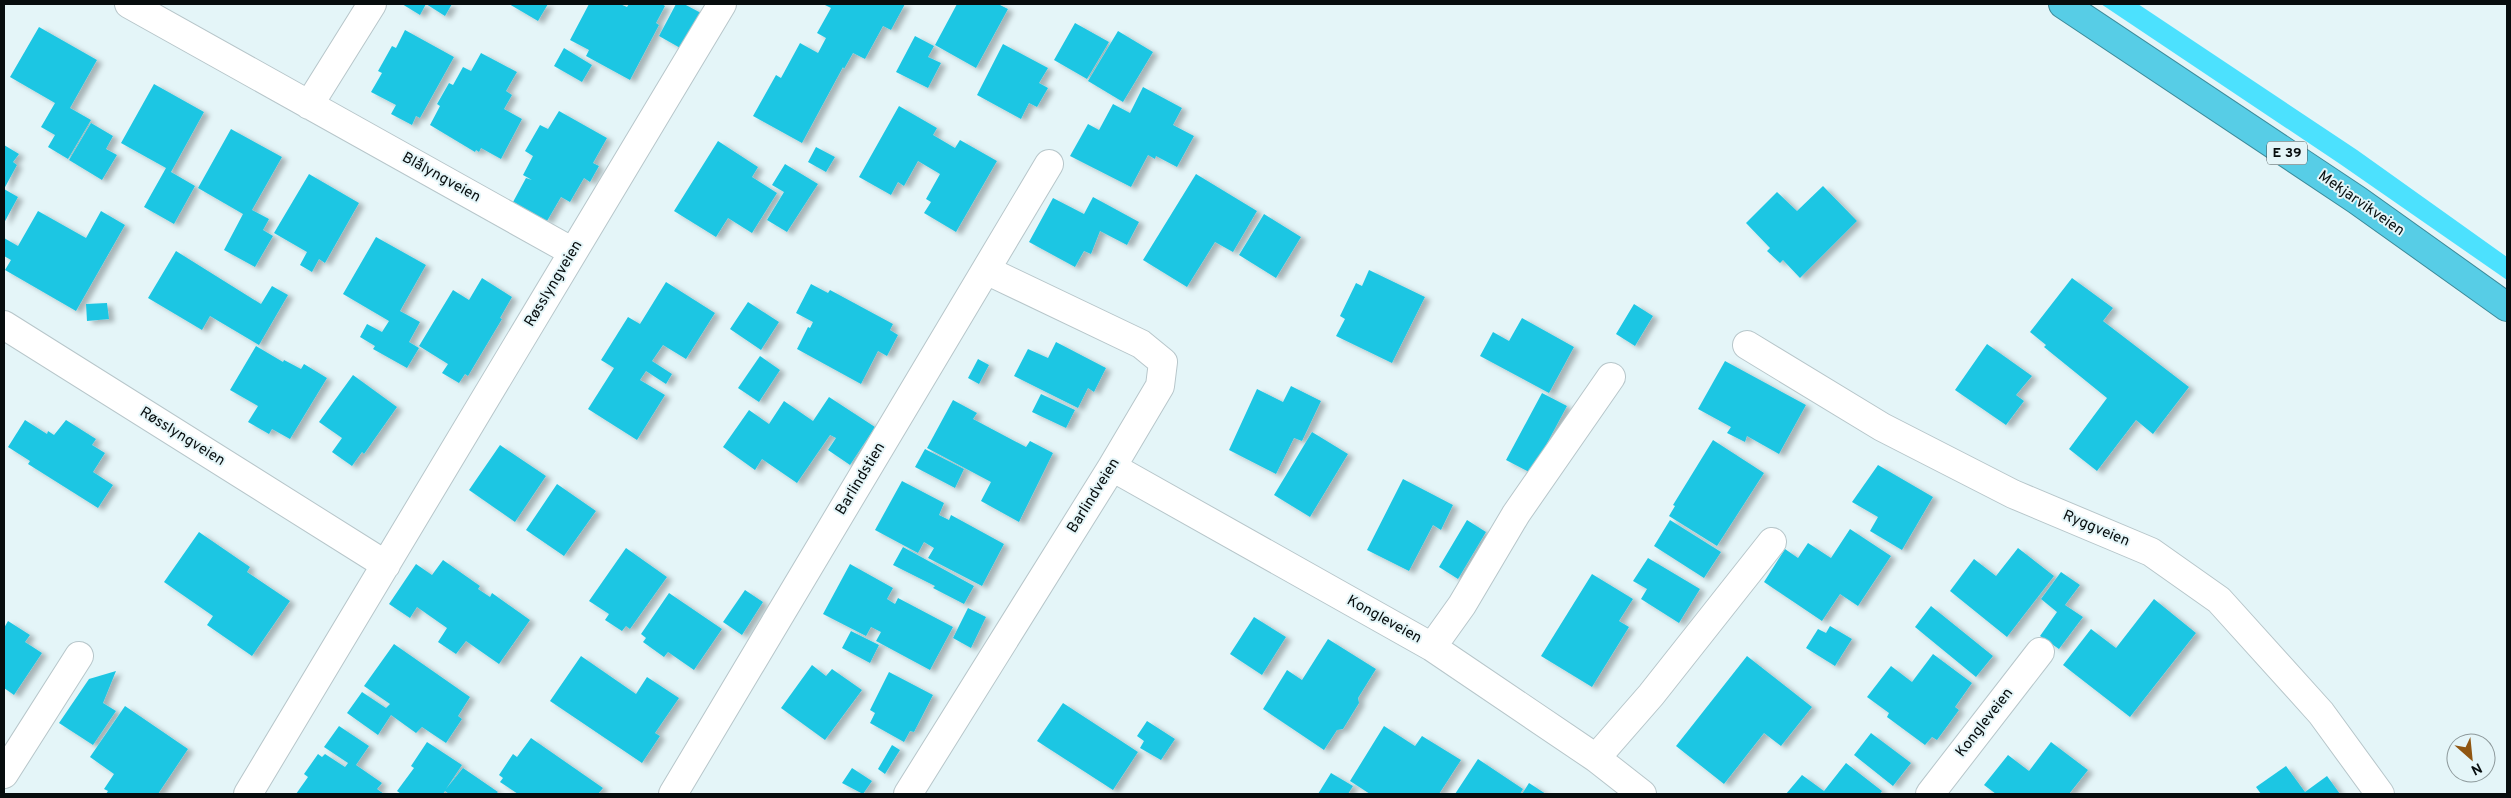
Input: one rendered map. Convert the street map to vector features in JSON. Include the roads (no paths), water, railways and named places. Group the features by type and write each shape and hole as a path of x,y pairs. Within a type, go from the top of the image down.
{"highway":[{"name":"Mekjarvikveien","path":"2063,4 2357,200 2507,307"}],"street":[{"name":"Blålyngveien","path":"129,4 573,252"},
{"path":"309,105 372,4"},
{"name":"Røsslyngveien","path":"248,794 722,4"},
{"name":"Barlindstien","path":"673,794 1049,164"},
{"name":"Barlindveien","path":"913,792 1160,386 1163,362 1141,344 986,270"},
{"name":"Røsslyngveien","path":"4,325 386,565"},
{"name":"Ryggveien","path":"1747,345 1882,427 2013,494 2151,552 2219,600 2321,713 2380,794"},
{"path":"1432,647 1462,605 1516,514 1611,376"},
{"name":"Kongleveien","path":"1112,467 1432,647 1596,758 1642,794"},
{"path":"1596,758 1651,695 1772,542"},
{"name":"Kongleveien","path":"1930,794 2040,652"},
{"path":"4,774 79,656"}]}
